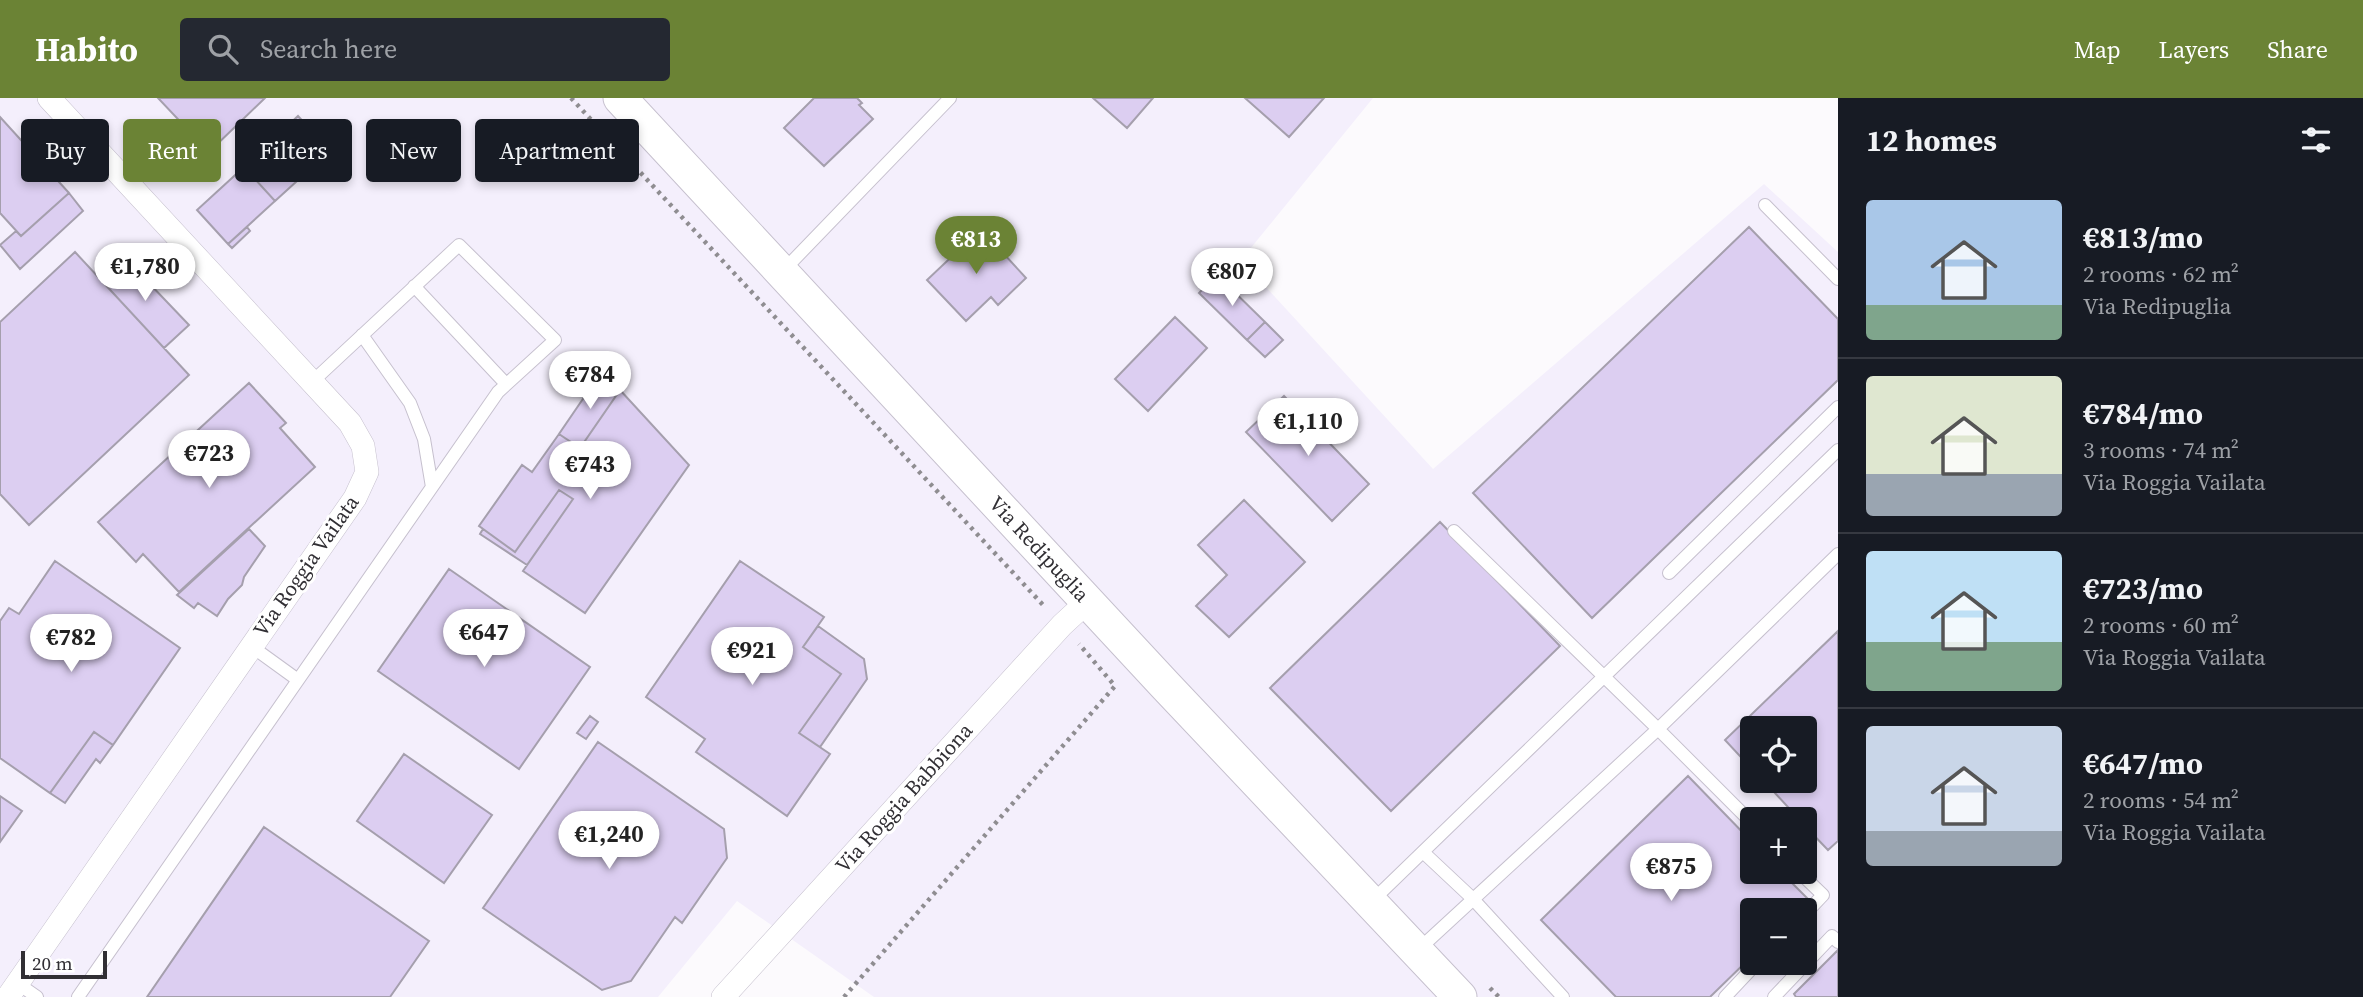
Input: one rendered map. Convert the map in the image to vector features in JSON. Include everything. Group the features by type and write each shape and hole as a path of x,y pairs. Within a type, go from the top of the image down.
{"street":[{"name":"Via Roggia Vailata","path":"13,990 355,498 367,472 363,446 349,423 49,98"},
{"name":"Via Redipuglia","path":"623,99 1088,601 1460,997"},
{"name":"Via Roggia Babbiona","path":"723,997 1062,625 1088,601"}],"lane":[{"path":"782,272 950,98"},
{"path":"1765,205 1838,279"},
{"path":"78,997 498,392 555,340 459,245 312,382"},
{"path":"414,286 506,384"},
{"path":"362,335 410,403 424,439 432,486"},
{"path":"1669,573 1838,407"},
{"path":"1370,902 1424,853 1603,675 1838,450"},
{"path":"1454,531 1740,811"},
{"path":"1417,951 1658,729 1838,554"},
{"path":"251,646 298,680"},
{"path":"1424,853 1472,898 1563,997"},
{"path":"1812,884 1823,895 1817,901"},
{"path":"1774,997 1832,936 1838,942"},
{"path":"1725,997 1746,975"},
{"path":"13,990 37,997"}],"path":[{"path":"571,98 1062,625 1115,686 844,997"}],"shaded area":[{"path":"0,98 1373,98 1241,260 1433,469 1764,184 1838,252 1838,997 874,997 737,901 658,997 0,997"}],"building":[{"path":"158,98 265,98 243,119 235,119 235,127 221,140 221,119 178,119"},
{"path":"814,98 857,98 862,103 859,105 873,119 824,166 784,128"},
{"path":"1093,98 1153,98 1127,128"},
{"path":"1245,98 1324,98 1289,137"},
{"path":"0,117 21,140 21,182 59,182 69,193 21,236 0,213"},
{"path":"235,175 235,182 258,182 275,201 228,244 197,210"},
{"path":"258,182 296,182 275,201"},
{"path":"69,193 83,211 20,269 0,245 16,231 21,236"},
{"path":"247,227 250,231 232,248 228,244"},
{"path":"1749,227 1838,319 1838,380 1592,618 1473,493"},
{"path":"981,229 1026,278 998,305 991,297 966,321 927,280"},
{"path":"75,252 189,375 29,525 0,494 0,322"},
{"path":"125,258 189,325 164,348 101,280"},
{"path":"1217,275 1265,322 1247,340 1199,293"},
{"path":"1175,317 1207,348 1148,411 1115,379"},
{"path":"1265,322 1283,340 1265,357 1247,340"},
{"path":"602,371 620,390 580,448 559,434"},
{"path":"249,383 286,423 280,428 315,467 179,592 143,554 136,562 98,522"},
{"path":"620,390 689,465 585,613 523,571 573,499 559,490 515,552 479,526 522,465 532,472 559,434 580,448"},
{"path":"1284,396 1369,484 1332,521 1246,432"},
{"path":"559,490 573,499 527,565 480,534 483,529 515,552"},
{"path":"1244,500 1305,562 1229,637 1196,606 1227,575 1198,545"},
{"path":"1440,522 1560,646 1391,811 1270,688"},
{"path":"249,529 265,546 244,577 242,585 228,599 217,616 198,603 194,608 177,595"},
{"path":"55,561 180,648 113,745 94,732 50,793 0,758 0,621 9,608 19,614"},
{"path":"740,561 824,617 803,647 841,674 799,733 830,754 787,816 696,752 705,739 646,697"},
{"path":"449,569 590,667 519,769 378,671"},
{"path":"818,626 864,659 867,679 820,747 799,733 841,674 803,647"},
{"path":"1838,631 1838,841 1828,850 1817,839 1817,807 1788,807 1775,793 1817,793 1817,716 1750,716"},
{"path":"590,716 598,722 586,739 577,733"},
{"path":"1740,726 1740,756 1725,740"},
{"path":"94,732 113,745 100,763 96,759 65,803 50,793"},
{"path":"598,742 724,829 727,858 682,923 675,917 631,981 602,990 483,908"},
{"path":"404,754 492,815 444,883 357,821"},
{"path":"1688,776 1740,830 1740,884 1793,884 1807,898 1740,898 1740,968 1710,997 1616,997 1541,920"},
{"path":"0,796 22,811 0,842"},
{"path":"264,827 429,941 390,997 147,997"},
{"path":"1838,950 1838,997 1796,997 1794,994 1813,975 1817,975 1817,971"}]}
